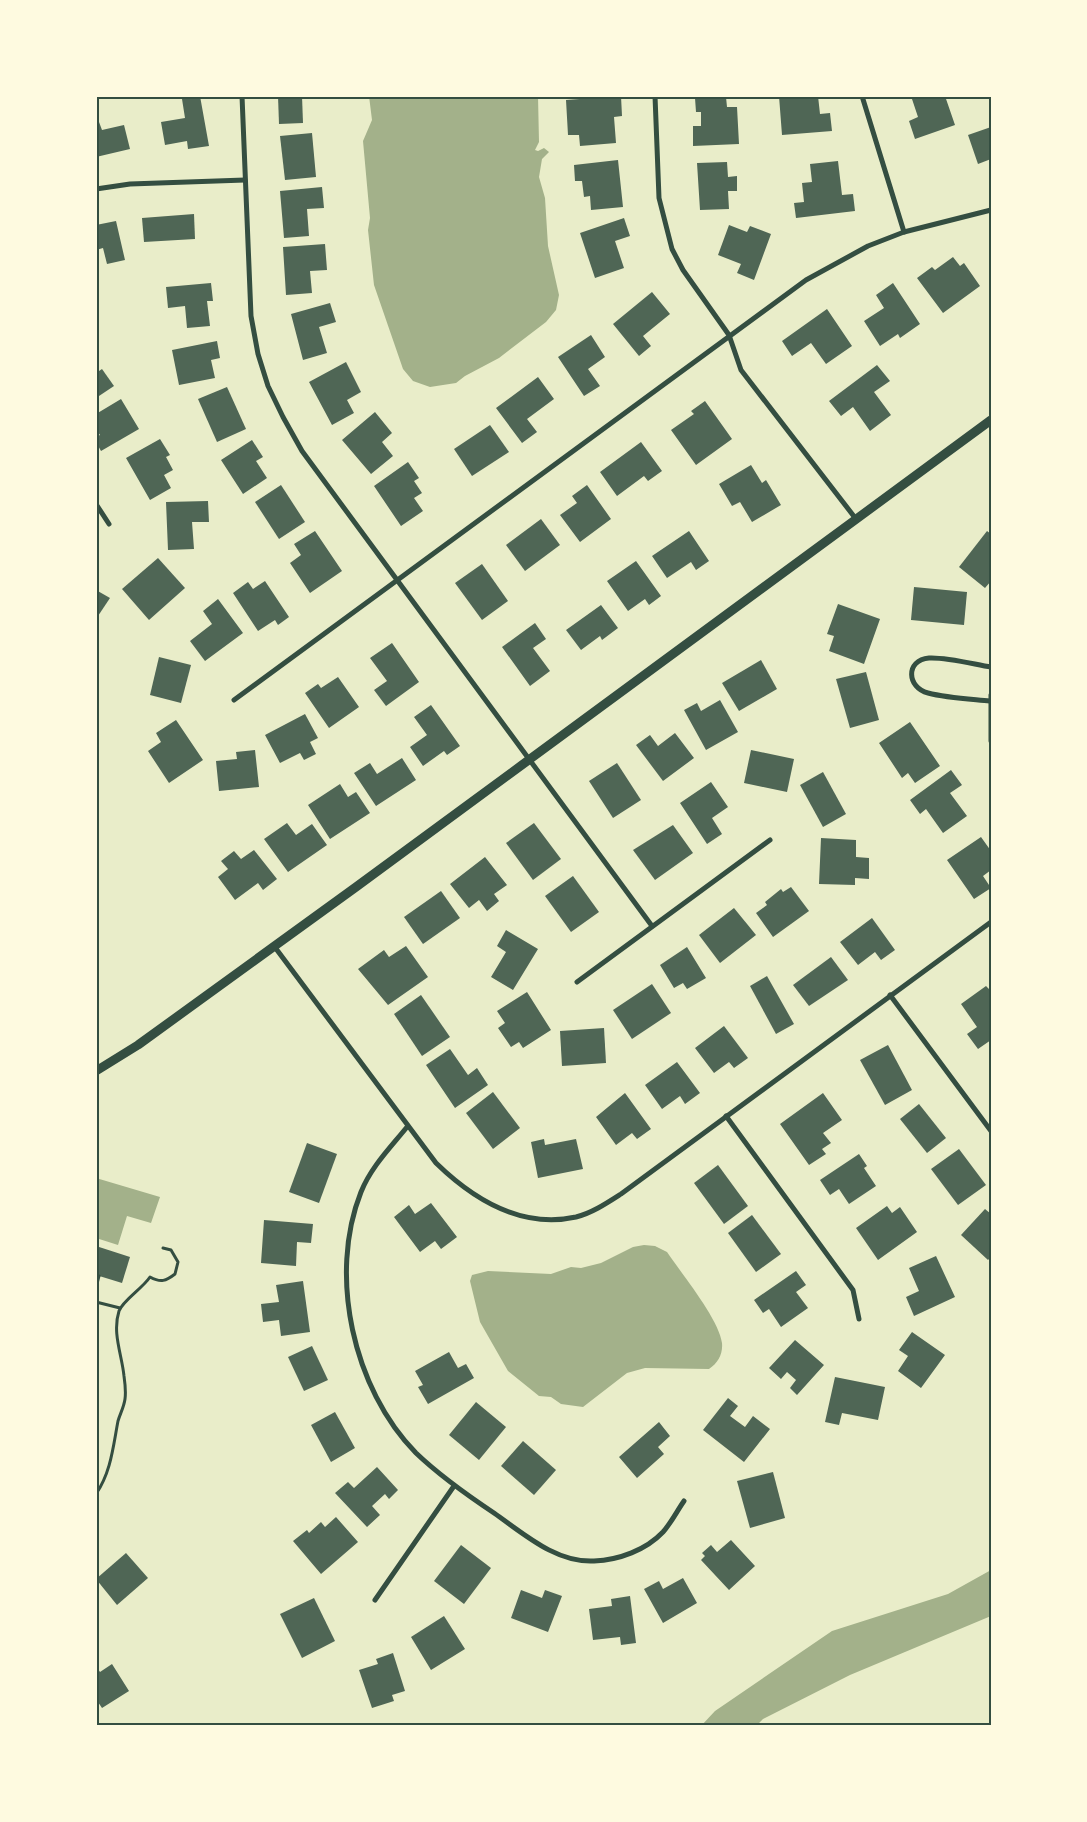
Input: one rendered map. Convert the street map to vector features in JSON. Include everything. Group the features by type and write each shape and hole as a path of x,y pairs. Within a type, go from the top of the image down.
{"street":[{"path":"242,96 251,316 258,354 268,386 282,417 302,451 652,926"},
{"path":"655,96 659,198 663,222 672,249 683,270 729,335 741,370 856,519"},
{"path":"862,96 904,232"},
{"path":"96,189 130,184 245,180"},
{"path":"234,700 806,280 868,246 904,232 991,210"},
{"path":"96,1071 138,1045 991,420"},
{"path":"96,504 109,524"},
{"path":"991,666 930,658 918,661 912,668 911,677 917,687 927,693 990,698 991,741"},
{"path":"577,982 770,840"},
{"path":"274,946 407,1128 436,1164 458,1185 487,1203 519,1216 549,1220 578,1216 598,1208 621,1194 991,922"},
{"path":"890,995 991,1131"},
{"path":"726,1116 853,1290 858,1320"},
{"path":"407,1128 373,1168 361,1192 347,1256 351,1315 360,1357 374,1390 391,1422 416,1452 454,1486 544,1547 567,1558 593,1561 620,1558 642,1547 662,1532 684,1501"},
{"path":"375,1600 454,1486"}],"path":[{"path":"96,1494 104,1484 125,1399 124,1375 117,1334 120,1308 140,1290 150,1277 157,1281 166,1281 175,1274 178,1262 171,1250 163,1248"},
{"path":"96,1288 99,1276"},
{"path":"96,1302 120,1308"}],"shaded area":[{"path":"369,96 538,96 539,142 535,150 538,151 544,148 549,152 542,159 539,177 545,198 548,246 559,295 556,310 546,322 499,358 465,376 456,383 430,387 413,381 403,369 374,285 368,230 370,218 363,141 372,120"},
{"path":"96,1178 160,1197 151,1223 127,1216 118,1245 96,1238"},
{"path":"655,1246 667,1252 707,1309 722,1343 722,1351 712,1367 709,1369 645,1368 627,1373 583,1407 561,1404 551,1397 539,1396 508,1371 480,1322 470,1281 472,1275 488,1271 551,1274 571,1267 581,1268 601,1263 633,1247"},
{"path":"991,1570 991,1616 850,1675 763,1719 756,1726 701,1726 715,1711 832,1631 948,1594"}],"building":[{"path":"200,96 209,146 188,149 187,141 165,145 161,122 185,118 182,99"},
{"path":"278,96 302,96 303,123 279,124"},
{"path":"621,96 622,116 614,117 616,143 580,146 579,135 568,135 566,100"},
{"path":"779,96 818,96 820,114 830,113 832,131 782,135"},
{"path":"911,96 945,96 955,125 915,139 909,121 918,117"},
{"path":"726,97 727,107 737,107 739,144 693,146 693,126 701,126 701,112 696,112 695,98"},
{"path":"96,114 102,130 124,125 130,149 96,157"},
{"path":"991,127 991,159 978,164 968,135"},
{"path":"312,133 316,177 285,180 280,136"},
{"path":"618,160 623,207 591,210 590,196 584,197 582,181 575,181 574,165"},
{"path":"838,161 842,195 853,194 855,211 796,218 794,203 804,202 802,183 812,182 810,164"},
{"path":"727,162 728,177 737,176 737,191 728,191 729,209 700,210 697,163"},
{"path":"322,187 324,208 307,209 309,236 284,238 280,191"},
{"path":"194,214 195,239 144,242 142,218"},
{"path":"624,218 630,236 615,241 624,268 595,278 580,233"},
{"path":"116,221 125,260 107,264 103,248 96,250 96,225"},
{"path":"729,225 747,232 750,226 771,234 754,280 737,273 741,264 718,255"},
{"path":"325,244 327,270 310,271 312,293 286,295 283,247"},
{"path":"953,257 960,266 964,263 980,286 943,313 917,278 932,267 935,270"},
{"path":"211,283 213,301 207,301 210,326 187,328 185,306 168,308 166,287"},
{"path":"893,283 920,324 900,338 898,334 880,346 864,321 884,308 876,295"},
{"path":"652,292 670,314 643,336 651,346 639,356 613,324"},
{"path":"330,303 336,322 319,327 327,353 303,360 291,314"},
{"path":"827,309 852,346 826,364 811,343 792,356 782,341"},
{"path":"591,335 605,357 588,369 600,386 584,396 558,357"},
{"path":"217,341 220,358 211,360 215,378 179,385 172,350"},
{"path":"346,362 361,392 347,400 354,413 332,425 309,382"},
{"path":"877,365 890,381 874,392 891,415 870,431 853,407 841,416 829,401"},
{"path":"102,369 114,386 96,398 96,373"},
{"path":"538,377 554,399 527,419 537,432 522,443 496,408"},
{"path":"227,387 246,429 217,442 198,399"},
{"path":"121,399 139,429 101,451 96,442 96,437 100,435 96,429 96,414"},
{"path":"705,401 732,439 696,465 671,430 694,414 691,411"},
{"path":"375,412 392,433 382,442 393,456 371,474 342,440"},
{"path":"490,425 509,452 472,476 454,449"},
{"path":"160,439 170,455 166,457 173,470 164,475 171,488 150,500 126,458"},
{"path":"252,440 263,457 256,461 267,478 243,494 221,460"},
{"path":"641,442 662,471 648,481 644,476 617,496 600,472"},
{"path":"408,462 419,478 414,481 422,493 414,498 423,511 401,526 374,486"},
{"path":"751,465 762,483 766,480 781,505 752,522 740,502 732,506 719,484"},
{"path":"281,485 305,522 279,539 255,502"},
{"path":"587,485 611,519 580,542 560,515 577,503 572,496"},
{"path":"208,501 209,522 192,522 194,549 168,550 166,502"},
{"path":"541,519 560,545 525,571 506,545"},
{"path":"315,531 342,571 310,593 290,563 301,555 294,544"},
{"path":"689,531 709,561 696,570 691,562 667,578 652,556"},
{"path":"987,531 991,534 991,581 985,588 959,567"},
{"path":"158,558 185,588 149,620 122,589"},
{"path":"636,561 661,596 649,605 645,599 628,611 607,581"},
{"path":"482,564 508,601 482,620 455,583"},
{"path":"265,581 289,617 278,625 275,620 258,631 233,593 248,582 253,589"},
{"path":"914,587 967,592 964,625 911,620"},
{"path":"96,590 110,598 96,619"},
{"path":"218,599 243,633 205,661 190,641 212,624 203,611"},
{"path":"838,604 880,619 864,664 829,651 834,636 827,634"},
{"path":"601,605 618,628 602,640 600,636 581,650 566,630"},
{"path":"535,623 546,639 533,648 550,671 530,686 502,647"},
{"path":"392,643 419,682 386,706 374,690 387,681 370,658"},
{"path":"159,657 191,665 181,703 150,695"},
{"path":"761,660 777,689 739,711 722,683"},
{"path":"866,672 879,720 850,728 836,679"},
{"path":"338,677 359,707 329,728 305,693 318,684 321,688"},
{"path":"720,700 738,732 706,750 684,710 697,703 701,711"},
{"path":"431,705 460,746 447,755 444,751 423,766 410,747 427,735 414,717"},
{"path":"305,714 318,738 310,742 316,754 304,760 300,753 280,763 265,735"},
{"path":"176,720 203,760 169,783 148,751 161,742 156,733"},
{"path":"910,722 940,766 915,783 908,773 902,778 879,743"},
{"path":"675,733 694,758 663,781 636,745 650,735 658,746"},
{"path":"255,750 259,787 219,791 216,761 237,759 236,752"},
{"path":"751,750 794,759 787,792 744,783"},
{"path":"402,758 416,780 376,806 354,773 370,763 377,774"},
{"path":"617,763 641,800 613,818 589,781"},
{"path":"951,770 962,785 950,793 967,816 943,833 926,809 920,814 910,800"},
{"path":"823,772 846,814 823,827 800,785"},
{"path":"711,782 728,807 712,818 722,834 707,844 680,803"},
{"path":"340,784 348,797 356,792 370,813 330,839 308,805"},
{"path":"287,823 296,835 312,824 327,845 288,872 264,839"},
{"path":"534,823 561,859 533,880 506,843"},
{"path":"673,825 693,853 655,880 633,850"},
{"path":"981,837 991,851 991,870 983,876 991,888 974,899 947,860"},
{"path":"821,838 856,840 856,857 869,858 869,879 855,878 855,885 819,884"},
{"path":"254,850 277,879 263,890 258,883 235,900 218,877 228,869 221,861 234,851 241,859"},
{"path":"485,857 507,885 494,894 499,901 487,911 479,900 469,908 450,884"},
{"path":"573,876 599,912 571,932 545,896"},
{"path":"791,887 809,911 773,937 756,913 767,905 765,902 781,889 783,892"},
{"path":"441,891 460,918 423,944 404,917"},
{"path":"734,908 756,935 720,963 699,935"},
{"path":"872,918 895,950 881,960 875,952 858,965 840,942"},
{"path":"506,930 538,949 513,990 491,977 506,952 497,946"},
{"path":"406,946 428,977 388,1005 358,969 384,950 389,957"},
{"path":"687,947 706,978 687,989 683,983 674,988 660,965"},
{"path":"831,957 848,980 809,1006 793,985"},
{"path":"767,976 794,1024 776,1034 750,986"},
{"path":"652,984 671,1013 632,1039 613,1010"},
{"path":"986,986 991,991 991,1040 978,1049 967,1034 977,1027 961,1004"},
{"path":"527,992 551,1030 523,1048 519,1042 511,1047 498,1028 505,1023 497,1011"},
{"path":"421,995 450,1037 422,1056 394,1014"},
{"path":"724,1026 748,1058 734,1068 729,1062 714,1073 695,1048"},
{"path":"604,1028 606,1063 562,1066 560,1031"},
{"path":"888,1045 912,1090 885,1105 860,1060"},
{"path":"450,1049 468,1075 477,1068 488,1085 455,1108 426,1065"},
{"path":"677,1062 700,1093 685,1104 680,1096 662,1109 645,1085"},
{"path":"493,1092 520,1128 493,1149 466,1113"},
{"path":"625,1093 651,1129 637,1139 632,1133 616,1145 596,1117"},
{"path":"823,1093 842,1120 823,1133 831,1143 822,1149 826,1154 809,1165 780,1124"},
{"path":"919,1104 946,1138 927,1153 900,1119"},
{"path":"544,1139 545,1145 576,1139 583,1169 538,1178 531,1142"},
{"path":"307,1143 337,1154 319,1203 289,1192"},
{"path":"959,1149 986,1185 958,1205 931,1169"},
{"path":"859,1154 867,1166 864,1168 876,1186 849,1204 839,1189 830,1195 820,1180"},
{"path":"718,1165 748,1206 724,1224 694,1183"},
{"path":"431,1203 457,1237 441,1249 435,1241 420,1252 394,1217 409,1205 415,1214"},
{"path":"887,1206 892,1213 900,1207 917,1232 878,1260 856,1228"},
{"path":"985,1209 991,1214 991,1257 988,1260 961,1235"},
{"path":"752,1215 781,1254 756,1272 728,1233"},
{"path":"264,1220 313,1224 311,1243 297,1242 296,1266 261,1263"},
{"path":"96,1246 130,1257 122,1283 96,1275"},
{"path":"936,1256 955,1297 914,1316 906,1297 919,1291 909,1268"},
{"path":"796,1271 806,1285 796,1292 808,1308 781,1327 769,1309 763,1313 754,1300"},
{"path":"303,1281 310,1332 281,1336 279,1320 263,1322 261,1304 279,1302 276,1285"},
{"path":"912,1332 945,1355 921,1388 898,1371 908,1356 899,1350"},
{"path":"795,1340 824,1365 797,1395 790,1388 796,1380 787,1372 781,1379 769,1368"},
{"path":"312,1346 328,1380 304,1391 288,1357"},
{"path":"449,1352 458,1368 466,1364 474,1378 428,1404 418,1387 423,1385 415,1371"},
{"path":"835,1377 885,1387 878,1420 842,1413 839,1425 825,1422"},
{"path":"728,1398 738,1406 730,1416 745,1427 753,1416 770,1429 744,1462 703,1430"},
{"path":"476,1402 506,1427 479,1460 449,1435"},
{"path":"335,1412 355,1448 331,1462 311,1425"},
{"path":"659,1422 670,1436 658,1447 664,1454 637,1478 619,1457"},
{"path":"523,1441 556,1470 534,1495 501,1466"},
{"path":"377,1467 398,1490 389,1499 385,1494 372,1506 380,1515 367,1527 335,1493 348,1482 354,1488"},
{"path":"773,1472 785,1518 750,1528 737,1481"},
{"path":"336,1517 358,1542 321,1574 293,1541 307,1530 309,1533 321,1522 325,1527"},
{"path":"731,1540 755,1566 729,1590 701,1560 705,1556 702,1553 711,1545 717,1552"},
{"path":"461,1545 491,1568 464,1604 434,1581"},
{"path":"126,1553 148,1578 117,1605 96,1579"},
{"path":"683,1578 697,1603 663,1623 644,1589 659,1581 663,1589"},
{"path":"521,1590 542,1598 545,1590 562,1596 548,1632 511,1618"},
{"path":"630,1596 636,1643 621,1645 620,1637 593,1640 589,1609 612,1606 611,1599"},
{"path":"314,1598 335,1641 302,1658 280,1614"},
{"path":"444,1616 465,1649 431,1670 411,1637"},
{"path":"393,1653 405,1691 392,1695 394,1701 372,1708 359,1670 378,1664 376,1659"},
{"path":"112,1664 129,1691 102,1708 96,1699 96,1666 100,1672"}]}
